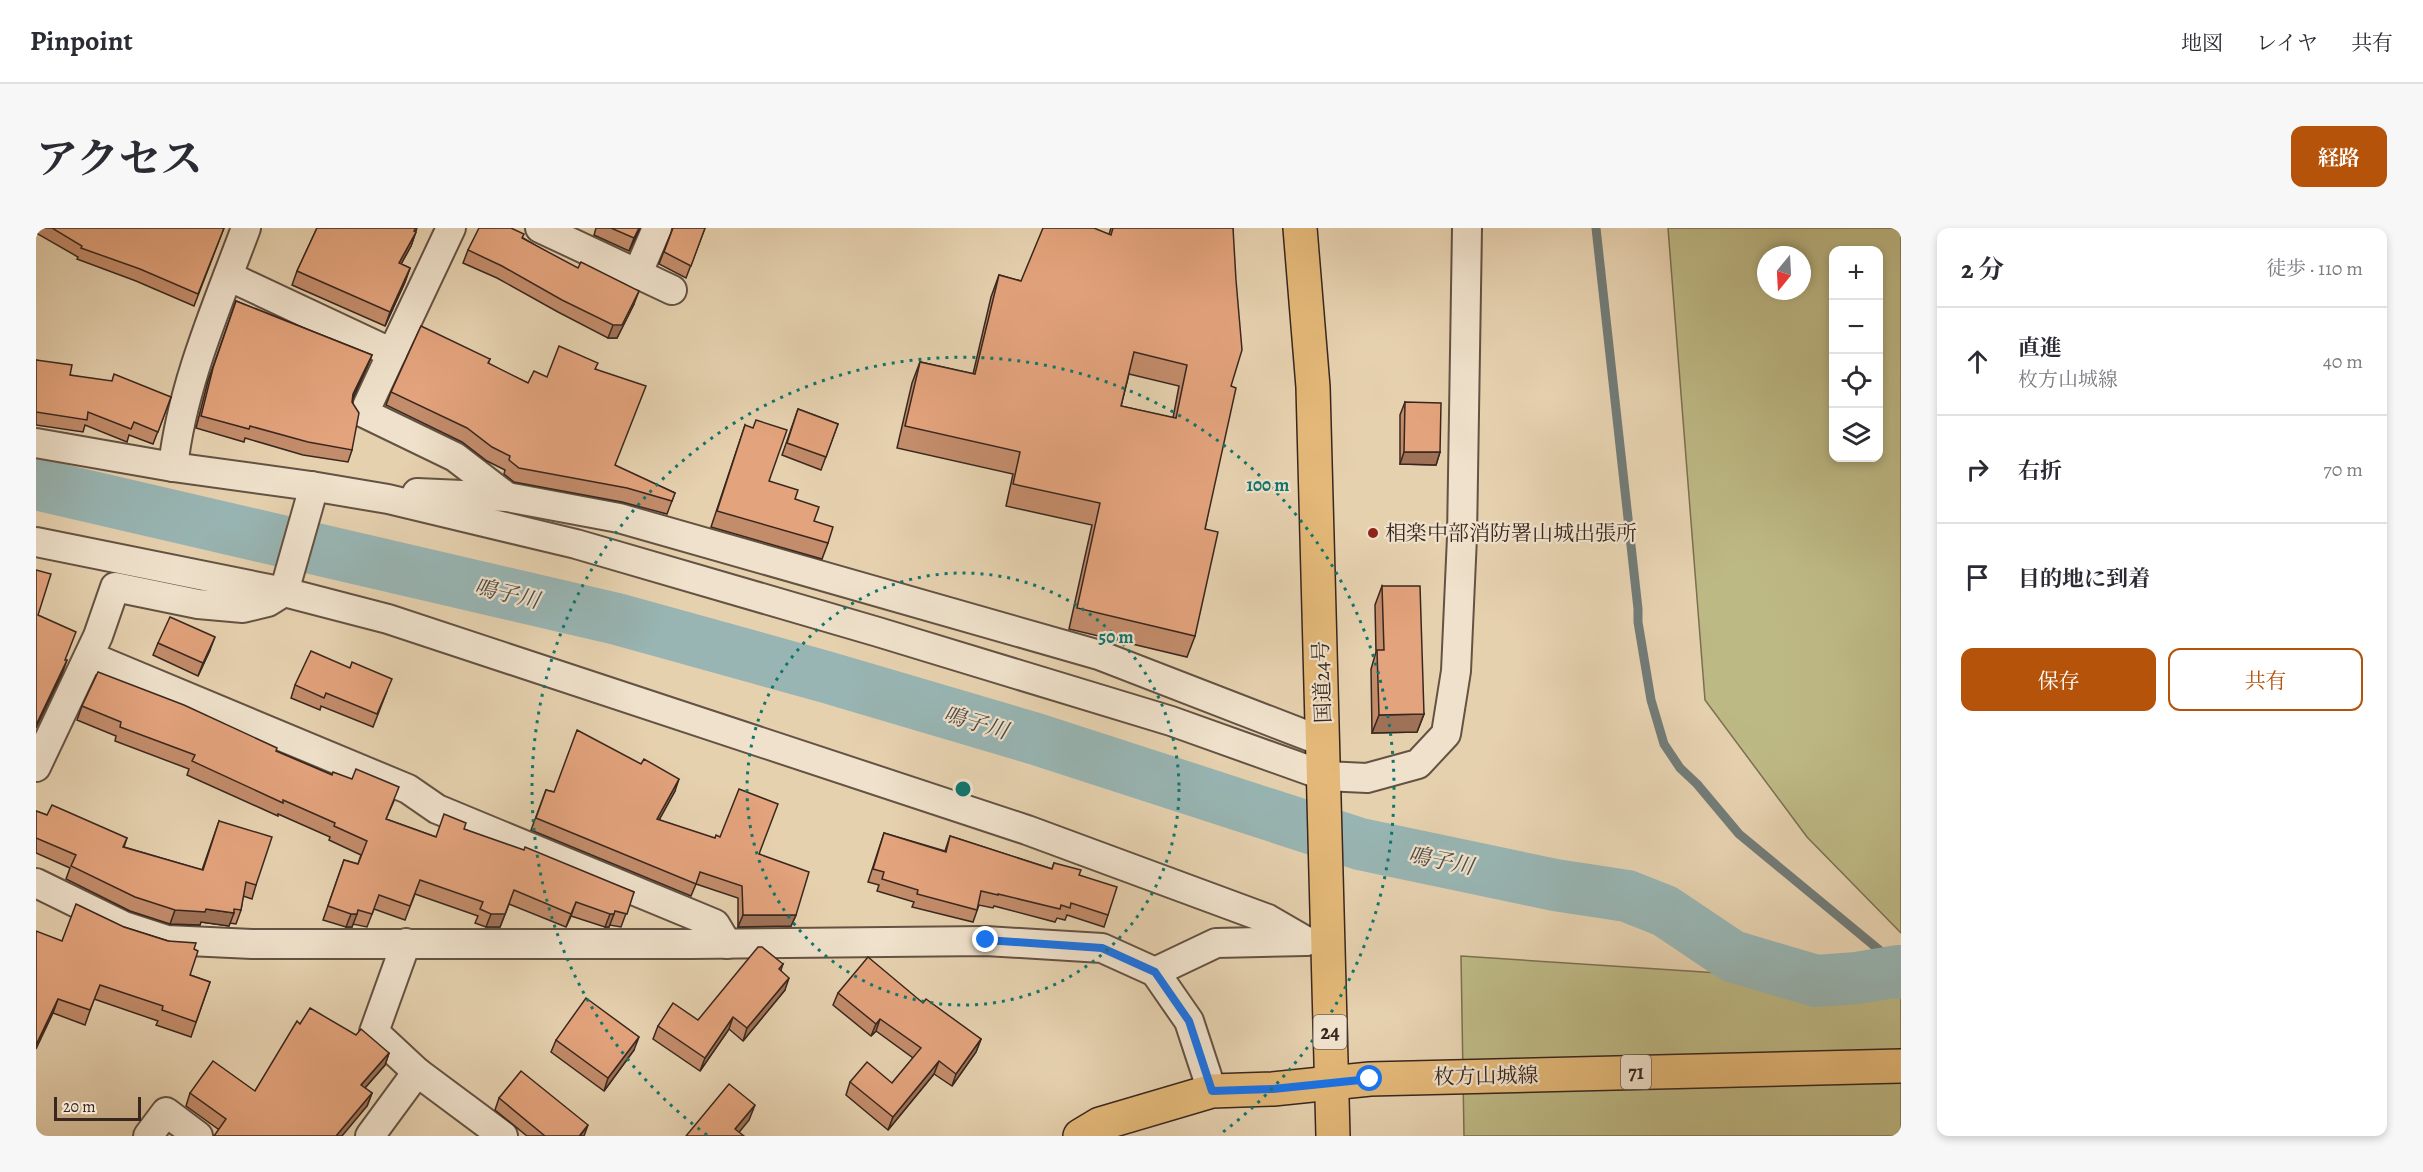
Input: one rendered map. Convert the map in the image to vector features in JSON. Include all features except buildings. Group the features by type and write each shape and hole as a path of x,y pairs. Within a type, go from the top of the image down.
{"main road":[{"name":"国道24号","path":"1300,228 1313,387 1325,776 1321,937 1333,1136"},
{"name":"枚方山城線","path":"1080,1136 1100,1124 1212,1091 1273,1089 1370,1079 1901,1066"}],"street":[{"path":"173,467 177,434 196,363 246,228"},
{"path":"451,228 364,413 455,457 507,497"},
{"path":"540,228 672,290"},
{"path":"638,275 657,228"},
{"path":"36,443 311,491 388,499 576,544 890,635 1171,721 1325,776 1367,778 1418,764 1446,734 1456,671 1462,537 1467,228"},
{"path":"228,276 392,353"},
{"path":"37,763 89,656 115,587 198,604 243,608 268,602 286,586 311,491"},
{"path":"388,499 413,493 507,497 619,518 1099,656 1324,741"},
{"path":"36,542 286,586 1015,826 1321,937"},
{"path":"89,656 408,789 437,809 715,924 727,944"},
{"path":"36,883 124,926 167,940 252,944 727,944 986,940 1102,948 1155,972 1189,1021 1212,1091"},
{"path":"1155,972 1216,943 1321,937"},
{"path":"406,943 374,1032 417,1072 503,1136"},
{"path":"370,1136 417,1072"},
{"path":"148,1136 166,1112 198,1136"}],"shaded area":[{"path":"1668,228 1901,228 1901,933 1807,837 1705,700"},
{"path":"1461,956 1901,985 1901,1136 1464,1136"}],"waterway":[{"path":"1596,228 1638,622 1651,700 1664,744 1680,768 1697,784 1739,834 1889,958 1899,971"},
{"name":"鳴子川","path":"36,484 617,619 1036,739 1360,844 1555,885 1627,896 1665,911 1732,956 1816,981 1857,978 1899,971 1901,973"}],"place":[{"name":"相楽中部消防署山城出張所","path":"1373,533"}],"route":[{"path":"986,940 1102,948 1155,972 1189,1021 1212,1091 1273,1089 1370,1079"}]}
